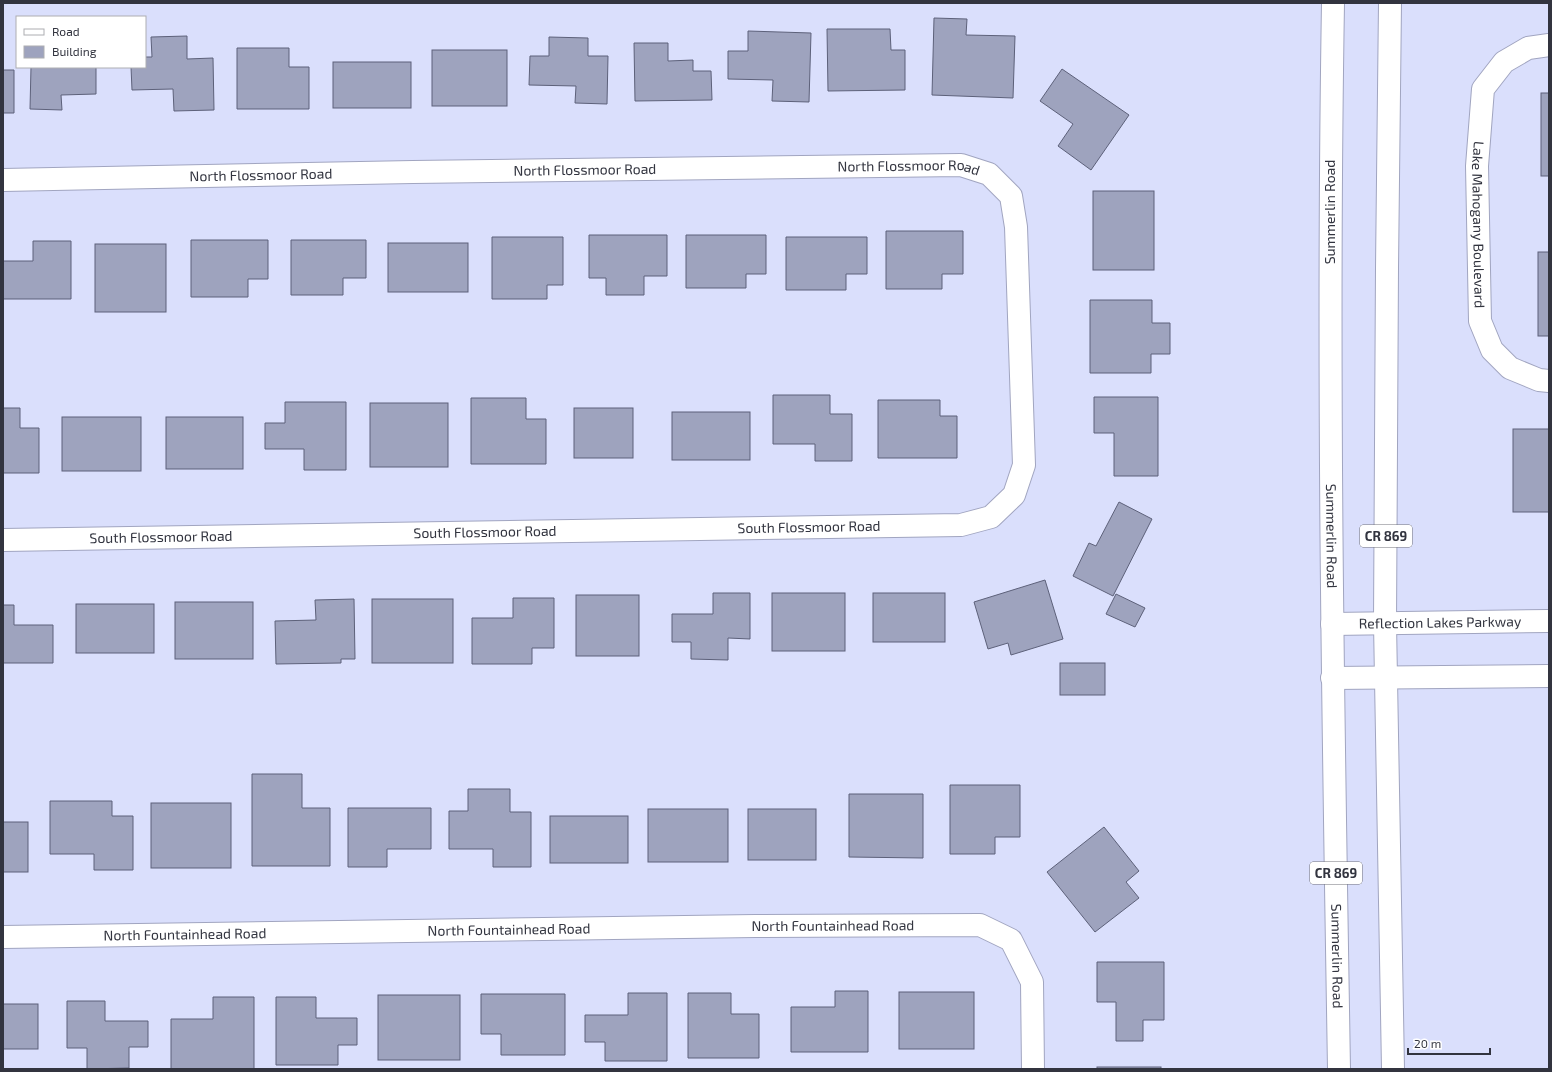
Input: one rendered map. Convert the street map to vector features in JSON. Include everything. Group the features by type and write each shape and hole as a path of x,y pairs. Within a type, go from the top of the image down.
{"street":[{"name":"Summerlin Road","path":"1333,3 1330,172 1332,678 1340,1069"},
{"name":"CR 869","path":"1390,3 1386,268 1385,623 1393,1069"},
{"name":"Lake Mahogany Boulevard","path":"1549,45 1528,48 1504,62 1483,89 1477,166 1480,321 1492,350 1510,368 1539,380 1549,381"},
{"name":"North Flossmoor Road","path":"3,180 406,172 961,165 989,174 1011,196 1016,227 1024,465 1014,495 991,517 966,524"},
{"name":"South Flossmoor Road","path":"3,540 966,524"},
{"name":"Reflection Lakes Parkway","path":"1332,624 1549,621"},
{"path":"1332,678 1549,676"},
{"name":"North Fountainhead Road","path":"3,937 763,926 980,925 1011,940 1032,982 1033,1069"}],"building":[{"path":"934,18 967,19 966,35 1015,36 1013,98 932,95"},
{"path":"827,29 890,29 891,50 905,50 905,90 828,91"},
{"path":"748,31 811,33 809,102 772,101 773,80 728,79 728,51 748,51"},
{"path":"187,36 187,59 213,58 214,110 174,111 173,89 132,90 131,68 146,68 146,57 152,57 151,37"},
{"path":"549,37 588,38 588,56 608,56 607,104 575,103 576,86 529,85 530,56 549,56"},
{"path":"634,43 668,43 668,61 693,60 693,71 711,71 712,100 635,101"},
{"path":"237,48 289,48 289,67 309,67 309,109 237,109"},
{"path":"432,50 507,50 507,106 432,106"},
{"path":"333,62 411,62 411,108 333,108"},
{"path":"31,68 96,68 96,94 61,95 62,110 30,109"},
{"path":"1062,69 1129,115 1091,170 1058,146 1073,124 1040,101"},
{"path":"3,70 14,70 14,113 3,113"},
{"path":"1541,93 1549,93 1549,176 1541,176"},
{"path":"1093,191 1154,191 1154,270 1093,270"},
{"path":"886,231 963,231 963,274 942,274 942,289 886,289"},
{"path":"589,235 667,235 667,276 644,276 644,295 606,295 606,278 589,278"},
{"path":"686,235 766,235 766,274 746,274 746,288 686,288"},
{"path":"492,237 563,237 563,285 547,285 547,299 492,299"},
{"path":"786,237 867,237 867,274 846,274 846,290 786,290"},
{"path":"191,240 268,240 268,279 248,279 248,297 191,297"},
{"path":"291,240 366,240 366,278 343,278 343,295 291,295"},
{"path":"33,241 71,241 71,299 3,299 3,261 33,261"},
{"path":"388,243 468,243 468,292 388,292"},
{"path":"95,244 166,244 166,312 95,312"},
{"path":"1538,252 1549,252 1549,336 1538,336"},
{"path":"1090,300 1152,300 1152,323 1170,323 1170,354 1151,354 1151,373 1090,373"},
{"path":"773,395 830,395 830,414 852,414 852,461 815,461 815,444 773,444"},
{"path":"1094,397 1158,397 1158,476 1114,476 1114,433 1094,433"},
{"path":"471,398 526,398 526,419 546,419 546,464 471,464"},
{"path":"878,400 940,400 940,416 957,416 957,458 878,458"},
{"path":"285,402 346,402 346,470 304,470 304,449 265,449 265,423 285,423"},
{"path":"370,403 448,403 448,467 370,467"},
{"path":"3,408 20,408 20,428 39,428 39,473 3,473"},
{"path":"574,408 633,408 633,458 574,458"},
{"path":"672,412 750,412 750,460 672,460"},
{"path":"62,417 141,417 141,471 62,471"},
{"path":"166,417 243,417 243,469 166,469"},
{"path":"1513,429 1549,429 1549,512 1513,512"},
{"path":"1119,502 1152,519 1113,596 1073,576 1089,543 1096,546"},
{"path":"1045,580 1063,639 1011,655 1008,643 988,649 974,602"},
{"path":"713,593 750,593 750,639 728,638 728,660 691,659 691,642 672,642 672,614 713,614"},
{"path":"772,593 845,593 845,651 772,651"},
{"path":"873,593 945,593 945,642 873,642"},
{"path":"1116,594 1145,608 1135,627 1106,614"},
{"path":"576,595 639,595 639,656 576,656"},
{"path":"513,598 554,598 554,648 532,648 532,664 472,664 472,618 513,618"},
{"path":"354,599 355,659 341,659 341,663 276,664 275,621 316,620 315,600"},
{"path":"372,599 453,599 453,663 372,663"},
{"path":"175,602 253,602 253,659 175,659"},
{"path":"76,604 154,604 154,653 76,653"},
{"path":"3,605 14,605 14,625 53,625 53,663 3,663"},
{"path":"1060,663 1105,663 1105,695 1060,695"},
{"path":"252,774 302,774 302,808 330,808 330,866 252,866"},
{"path":"950,785 1020,785 1020,837 995,837 995,854 950,854"},
{"path":"468,789 510,789 510,812 531,812 531,867 493,867 493,849 449,849 449,811 468,811"},
{"path":"849,794 923,794 923,858 849,857"},
{"path":"50,801 112,801 112,816 133,816 133,870 94,870 94,854 50,854"},
{"path":"151,803 231,803 231,868 151,868"},
{"path":"348,808 431,808 431,849 387,849 387,867 348,867"},
{"path":"648,809 728,809 728,862 648,862"},
{"path":"748,809 816,809 816,860 748,860"},
{"path":"550,816 628,816 628,863 550,863"},
{"path":"3,822 28,822 28,872 3,872"},
{"path":"1104,827 1139,871 1126,882 1139,898 1095,932 1047,872"},
{"path":"1097,962 1164,962 1164,1020 1143,1020 1143,1041 1116,1041 1116,1002 1097,1002"},
{"path":"835,991 868,991 868,1052 791,1052 791,1007 835,1007"},
{"path":"899,992 974,992 974,1049 899,1049"},
{"path":"628,993 667,993 667,1061 605,1061 605,1042 585,1042 585,1015 628,1015"},
{"path":"688,993 731,993 731,1014 759,1014 759,1058 688,1058"},
{"path":"481,994 565,994 565,1055 501,1055 501,1034 481,1034"},
{"path":"378,995 460,995 460,1060 378,1060"},
{"path":"213,997 254,997 254,1069 171,1069 171,1019 213,1019"},
{"path":"276,997 316,997 316,1018 357,1018 357,1045 338,1045 338,1065 276,1065"},
{"path":"67,1001 105,1001 105,1021 148,1021 148,1047 129,1047 129,1068 87,1069 87,1048 67,1048"},
{"path":"3,1004 38,1004 38,1049 3,1049"},
{"path":"1097,1067 1161,1067 1161,1069 1097,1069"}]}
